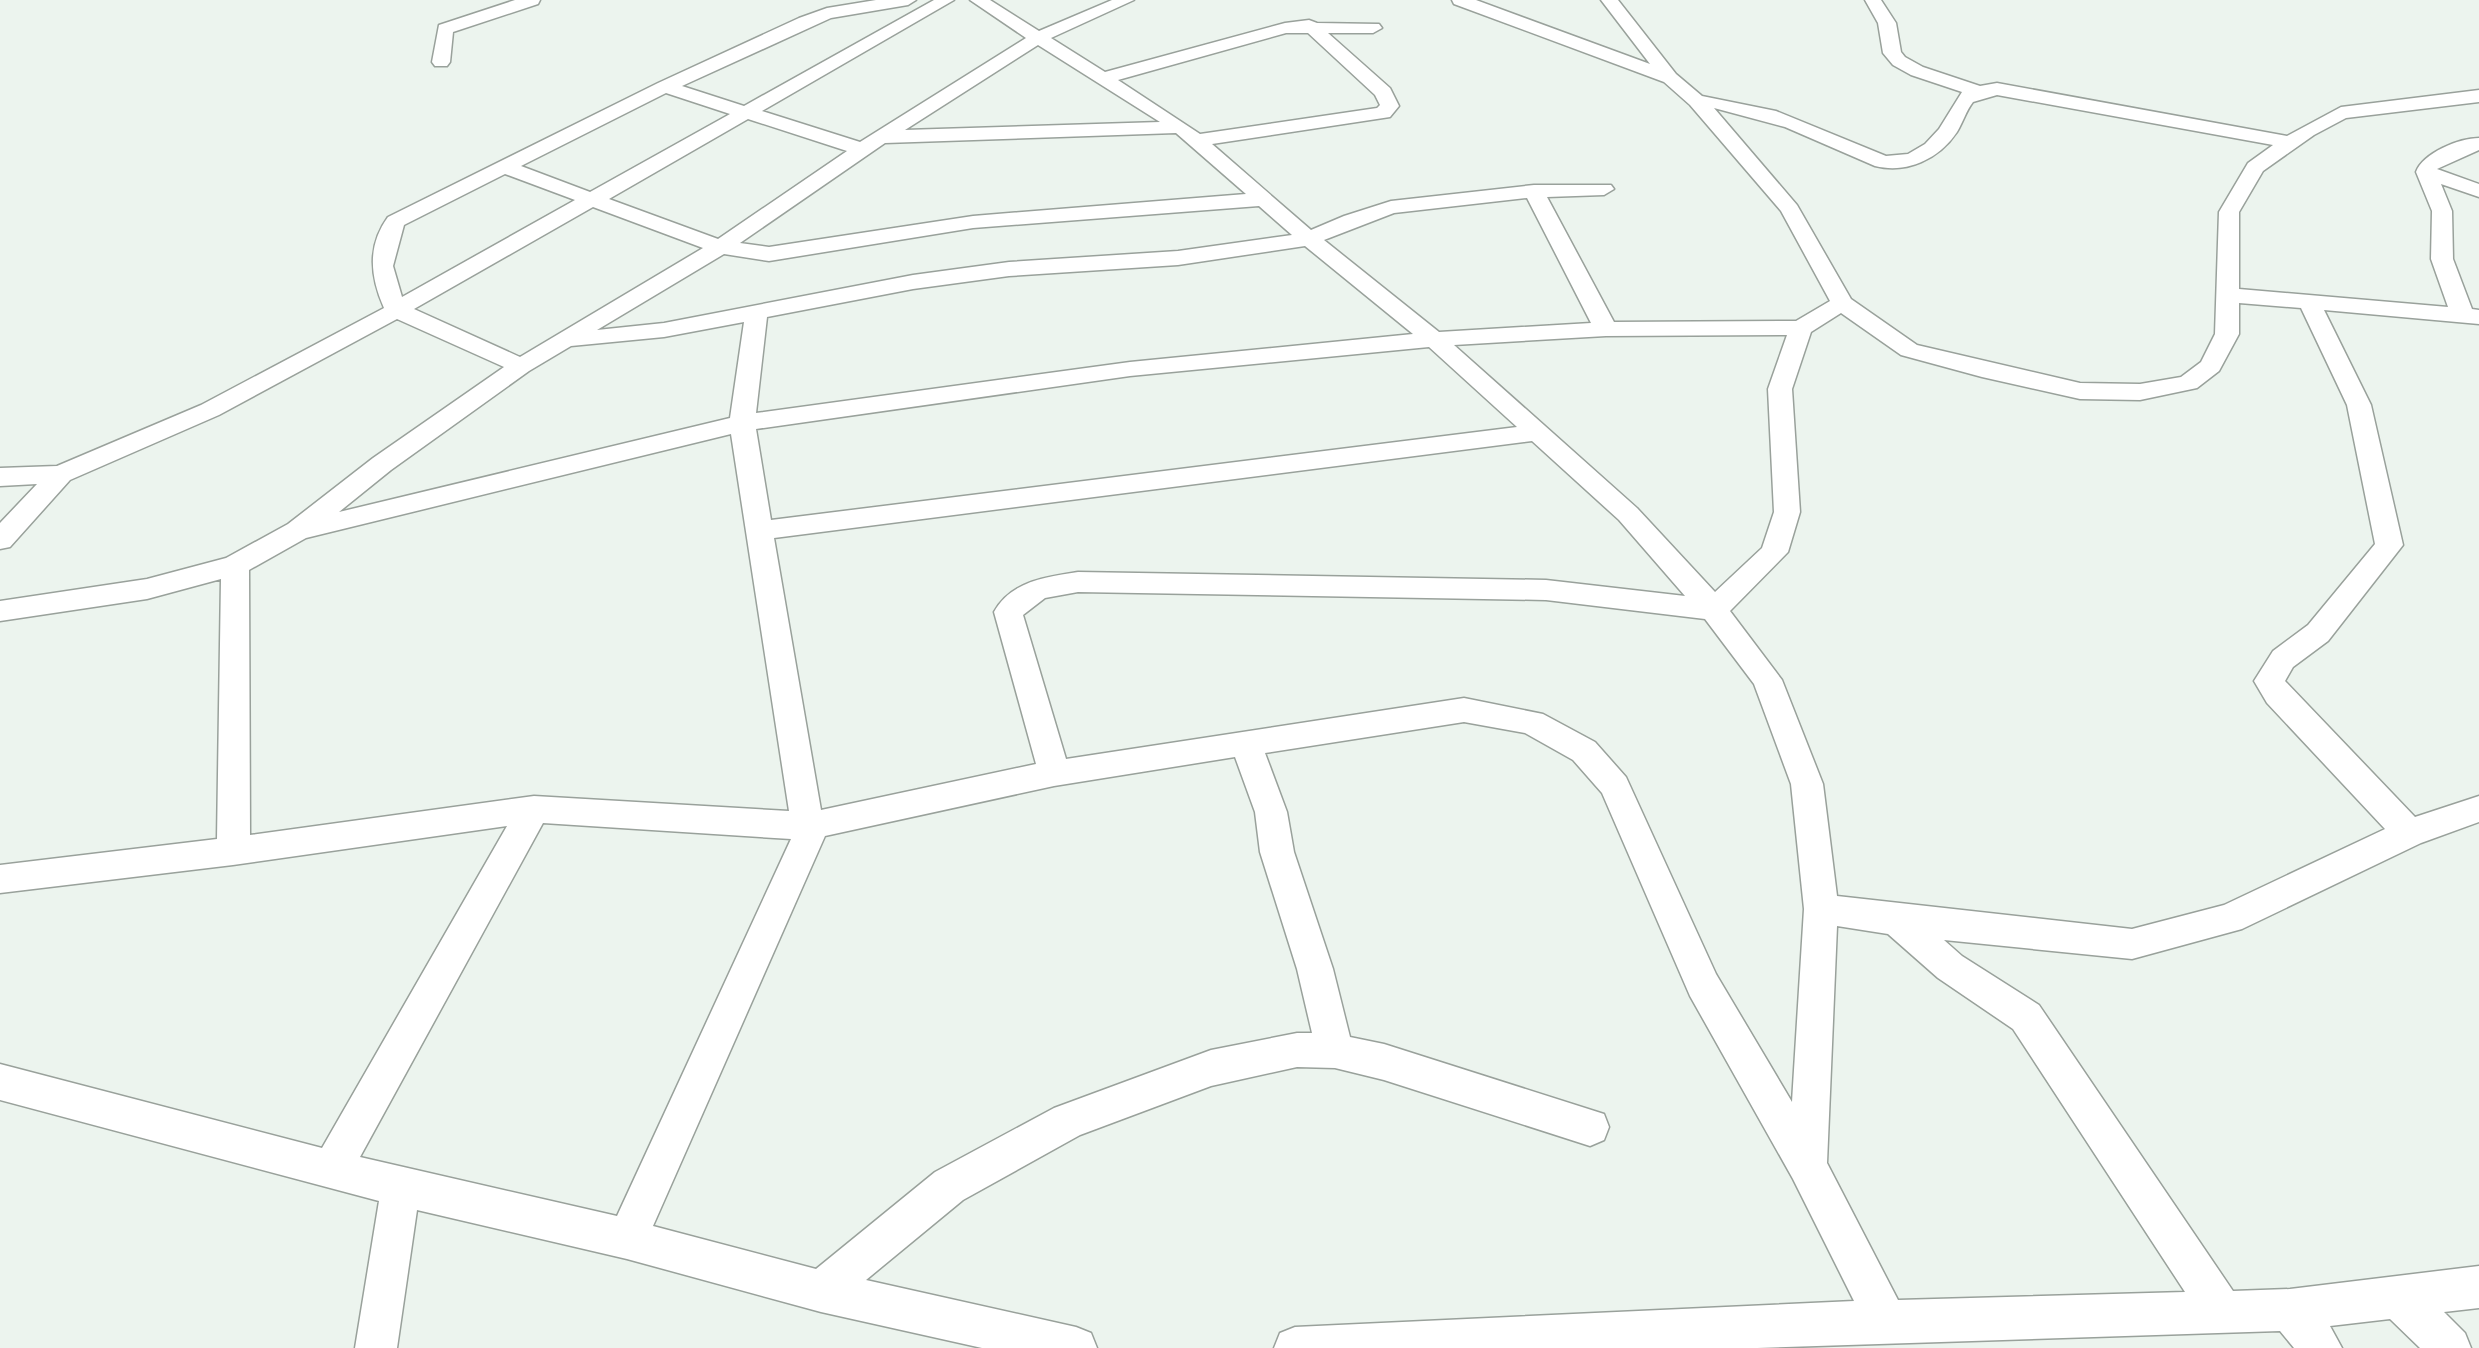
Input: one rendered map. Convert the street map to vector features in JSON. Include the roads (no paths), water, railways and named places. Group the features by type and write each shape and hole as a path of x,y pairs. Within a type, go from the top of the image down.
{"street":[{"path":"441,62 444,29 532,0"},
{"path":"522,366 396,310 382,278 383,250 395,221 666,87 827,13 908,0"},
{"path":"0,477 61,474 210,410 396,310 946,0"},
{"path":"978,0 1189,133 1309,239 1434,339 1628,514 1714,610 1767,680 1807,784 1821,909 1807,1164"},
{"path":"0,611 147,589 235,565 299,531 382,464 522,366 720,247 862,149 1039,37 1126,0"},
{"path":"1460,0 1670,78"},
{"path":"1609,0 1670,78 1697,101 1790,209 1842,303 1909,350 1982,370 2080,391 2140,392 2188,383 2211,366 2227,334 2229,212 2256,167 2307,131 2341,113 2479,96"},
{"path":"1873,0 1887,23 1892,53 1899,61 1917,71 1979,92"},
{"path":"884,137 1189,133 1383,113 1390,106 1383,92 1309,26"},
{"path":"1102,78 1285,28 1373,28"},
{"path":"666,87 862,149"},
{"path":"1697,101 1727,103 1784,118 1882,162 1899,164 1919,159 1946,135 1965,99 1979,92 1997,89 2292,144"},
{"path":"2470,316 2442,259 2441,211 2426,172 2429,164 2471,144 2479,144"},
{"path":"504,167 720,247 769,254 973,222 1266,199"},
{"path":"2426,172 2479,191"},
{"path":"563,342 664,330 940,279 1009,269 1178,258 1309,239 1351,220 1391,207 1534,191 1604,189"},
{"path":"1534,191 1606,329"},
{"path":"2228,295 2470,316"},
{"path":"299,531 742,423 1130,369 1434,339 1606,329 1801,328 1842,303"},
{"path":"2310,304 2359,405 2389,545 2318,633 2283,659 2269,681 2278,695 2409,833"},
{"path":"626,1239 809,835 742,423 757,314"},
{"path":"1714,610 1774,552 1787,512 1781,464 1780,389 1801,328"},
{"path":"758,531 1536,433"},
{"path":"0,540 61,474"},
{"path":"233,851 235,565"},
{"path":"1054,773 1007,612 1037,589 1078,582 1546,590 1714,610"},
{"path":"0,879 233,851 534,809 807,826 1054,773 1464,710 1532,722 1584,751 1615,786 1703,985 1807,1164 1886,1321"},
{"path":"1246,744 1271,812 1277,852 1315,969 1335,1051"},
{"path":"331,1170 534,809"},
{"path":"1821,909 1897,920 2132,944 2230,918 2409,833 2479,809"},
{"path":"1897,920 1950,967 2026,1017 2223,1312"},
{"path":"821,1291 949,1185 1068,1121 1211,1068 1297,1050 1335,1051 1384,1062 1590,1127"},
{"path":"0,1082 331,1170 626,1239 821,1291 1076,1348"},
{"path":"376,1348 401,1186"},
{"path":"1295,1348 1800,1337 1886,1321 2290,1310 2479,1287"},
{"path":"2398,1297 2450,1348"},
{"path":"2290,1310 2321,1348"}]}
